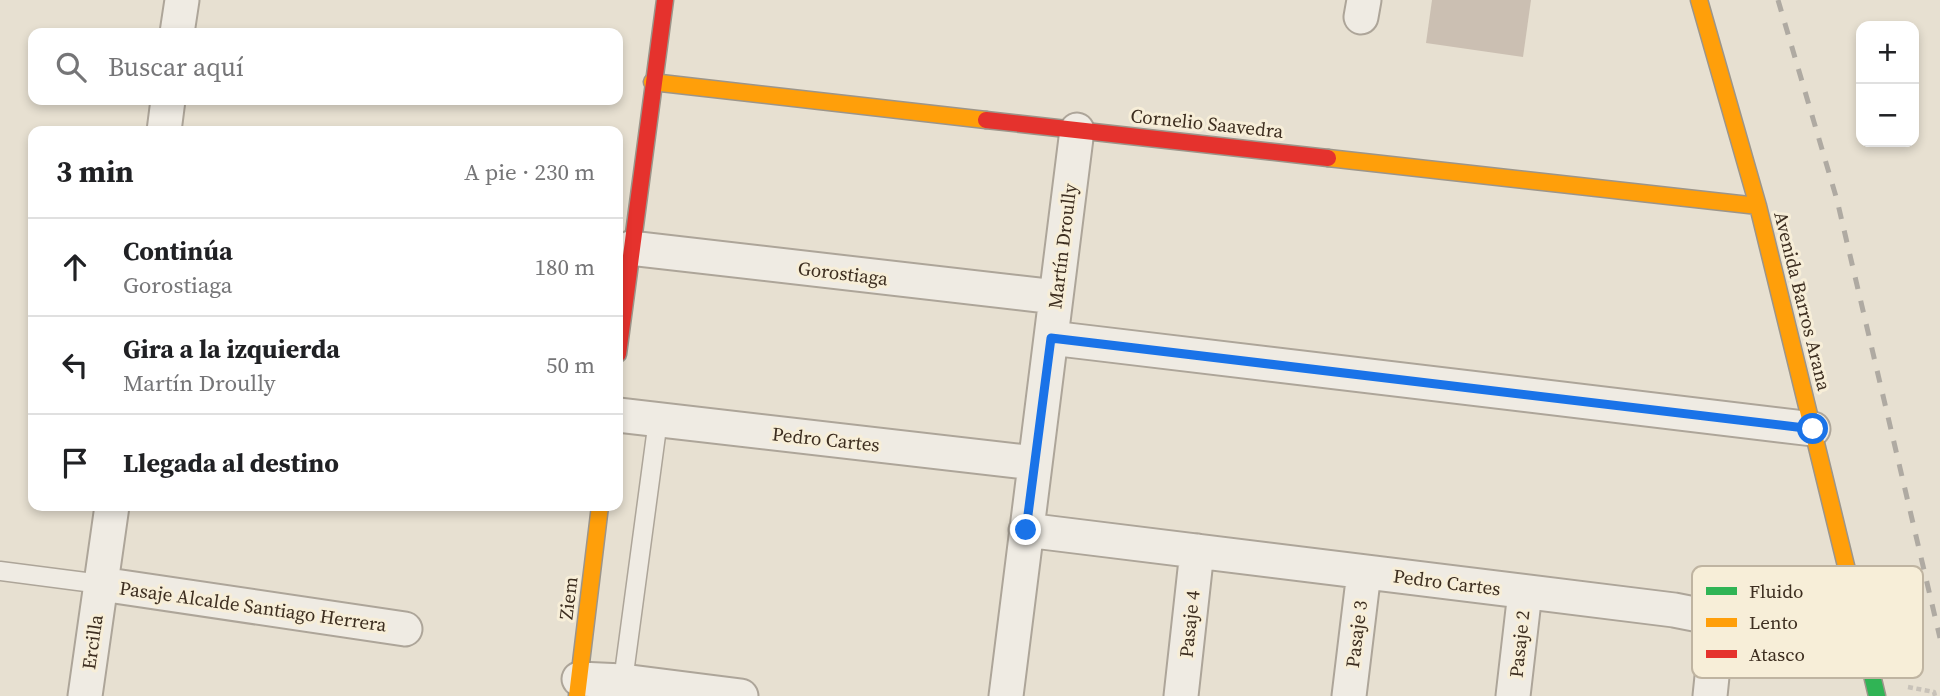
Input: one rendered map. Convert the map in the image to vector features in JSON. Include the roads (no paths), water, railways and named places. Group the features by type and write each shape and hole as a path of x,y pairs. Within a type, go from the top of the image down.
{"street":[{"path":"178,28 182,0"},
{"path":"623,310 665,0"},
{"name":"Avenida Barros Arana","path":"1699,0 1758,206 1846,566"},
{"name":"Cornelio Saavedra","path":"652,82 1758,206"},
{"path":"165,126 167,105"},
{"name":"Martín Droully","path":"1006,696 1077,130"},
{"name":"Gorostiaga","path":"630,248 1056,297"},
{"path":"1051,338 1813,429"},
{"name":"Pedro Cartes","path":"623,416 1035,463"},
{"name":"Ercilla","path":"85,696 111,511"},
{"name":"Ziem","path":"578,687 599,511"},
{"name":"Pedro Cartes","path":"1026,530 1692,614"},
{"name":"Pasaje 4","path":"1181,696 1197,551"},
{"name":"Pasaje 3","path":"1349,696 1364,572"},
{"name":"Pasaje Alcalde Santiago Herrera","path":"101,584 405,629"},
{"name":"Pasaje 2","path":"1513,696 1525,592"},
{"path":"1710,696 1712,678"},
{"name":"Avenida Barros Arana","path":"1873,678 1877,696"},
{"path":"578,687 623,681 741,696"}],"lane":[{"path":"623,681 658,420"},
{"path":"0,570 101,584"}],"railway":[{"path":"1778,0 1837,200 1940,638"}]}
